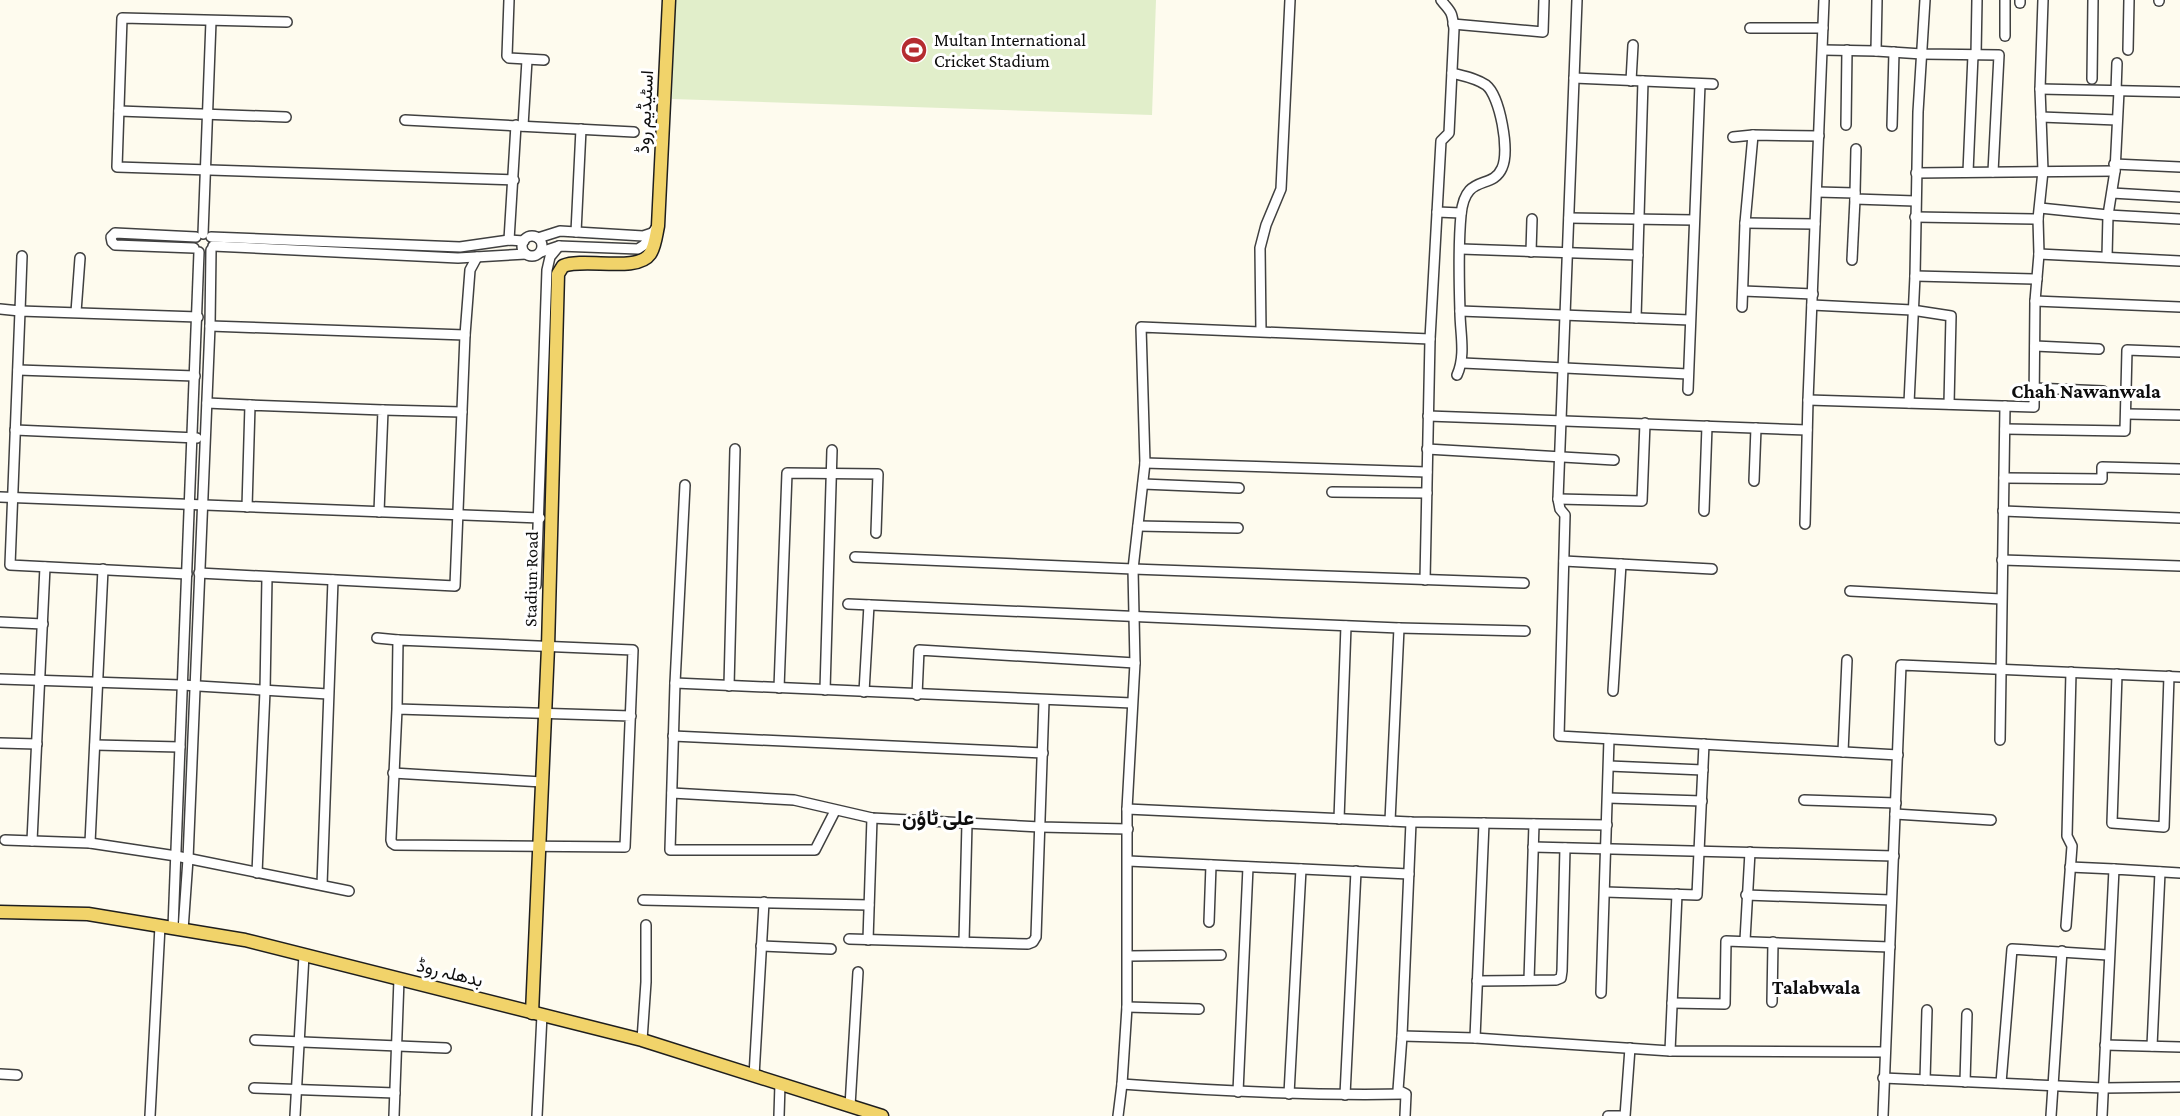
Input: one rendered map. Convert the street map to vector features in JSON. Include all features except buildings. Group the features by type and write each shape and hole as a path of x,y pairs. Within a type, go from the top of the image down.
{"main road":[{"name":"اسٹیڈیم روڈ","path":"655,229 669,0"},
{"name":"Stadiun Road","path":"537,1014 558,274 563,266 572,263 625,264 645,258 654,246 655,229"},
{"name":"بدھلہ روڈ","path":"0,912 88,914 245,940 642,1040 850,1106 867,1114 882,1116"}],"street":[{"path":"509,0 507,56 527,60 544,60"},
{"path":"1261,332 1260,248 1266,225 1281,189 1290,0"},
{"path":"1425,580 1430,339 1441,141 1449,133 1454,24 1448,6 1441,0"},
{"path":"1454,24 1543,32 1544,0"},
{"path":"1577,0 1559,458 1558,500 1560,509 1565,515 1558,736 1898,755"},
{"path":"1805,524 1824,0"},
{"path":"1876,51 1877,0"},
{"path":"1909,403 1915,276 1916,173 1925,0"},
{"path":"1968,172 1977,0"},
{"path":"2005,0 2005,36"},
{"path":"1808,400 2034,407 2038,219 2043,171 2040,88 2043,0"},
{"path":"2092,79 2093,0"},
{"path":"2128,50 2129,0"},
{"path":"287,22 122,18 117,167 514,180"},
{"path":"178,929 186,893 188,859 206,438 210,326 205,170 211,21"},
{"path":"1750,28 1823,28"},
{"path":"1631,81 1633,45"},
{"path":"1823,50 1999,55 1993,172"},
{"path":"1846,125 1847,50"},
{"path":"1892,126 1894,52"},
{"path":"509,240 527,60"},
{"path":"2107,257 2108,215 2115,168 2117,63"},
{"path":"1452,73 1472,78 1487,86 1495,96 1506,155 1502,169 1492,179 1476,184 1468,190 1461,213 1460,311 1463,363 1457,375"},
{"path":"1574,78 1713,84"},
{"path":"1636,318 1643,81"},
{"path":"1688,390 1700,84"},
{"path":"2040,88 2180,93"},
{"path":"119,111 286,117"},
{"path":"2041,117 2117,120"},
{"path":"405,120 634,132"},
{"path":"576,232 581,129"},
{"path":"1742,307 1745,223 1753,135"},
{"path":"1733,137 1819,136"},
{"path":"1852,260 1856,149"},
{"path":"1916,173 2180,167"},
{"path":"1817,192 1915,201"},
{"path":"2112,193 2180,197"},
{"path":"2040,208 2180,219"},
{"path":"1437,212 1461,213"},
{"path":"1569,218 1694,220"},
{"path":"1915,218 2038,219"},
{"path":"1531,252 1532,219"},
{"path":"1745,223 1815,224"},
{"path":"538,238 560,231 643,236 655,229"},
{"path":"207,241 205,253 197,250 115,245 111,237 115,233 458,258 526,254 534,257 559,246 638,249 644,245 655,229"},
{"path":"178,929 174,892 198,317 197,250 207,241 460,247 509,240 524,241 531,236 542,242 541,252"},
{"path":"524,241 522,245 526,254"},
{"path":"536,585 547,270 550,257 559,246"},
{"path":"1461,249 1638,255"},
{"path":"2039,254 2180,261"},
{"path":"22,256 13,498 5,565 187,574"},
{"path":"199,573 455,586 465,335 470,266 477,257"},
{"path":"76,312 80,258"},
{"path":"1915,276 2037,279"},
{"path":"1743,291 1813,294"},
{"path":"2035,301 2180,307"},
{"path":"1812,305 1912,310 1951,316 1949,404"},
{"path":"0,309 198,317"},
{"path":"1460,311 1690,320"},
{"path":"210,326 465,335"},
{"path":"1118,1116 1127,1007 1127,809 1135,663 1133,569 1145,463 1141,327 1430,339"},
{"path":"2035,346 2099,349"},
{"path":"2005,429 2125,431 2127,350 2180,352"},
{"path":"1463,363 1688,375"},
{"path":"18,370 195,376"},
{"path":"2034,388 2103,391"},
{"path":"207,403 462,412"},
{"path":"247,507 250,405"},
{"path":"2000,740 2005,406"},
{"path":"379,512 383,410"},
{"path":"2127,414 2180,415"},
{"path":"1428,416 1808,430"},
{"path":"1558,500 1642,501 1645,423"},
{"path":"1704,511 1707,426"},
{"path":"1754,481 1756,428"},
{"path":"15,430 206,438"},
{"path":"729,686 735,449"},
{"path":"1427,449 1614,460"},
{"path":"825,690 832,450"},
{"path":"1145,463 1427,472"},
{"path":"2004,478 2102,479 2102,467 2180,469"},
{"path":"779,688 787,473 878,474 876,533"},
{"path":"685,484 675,683 670,850 815,850 835,811"},
{"path":"1143,484 1239,488"},
{"path":"1332,492 1427,493"},
{"path":"0,497 540,519"},
{"path":"2003,511 2180,518"},
{"path":"1138,526 1238,528"},
{"path":"855,557 1524,583"},
{"path":"2002,560 2180,566"},
{"path":"1564,561 1712,569"},
{"path":"1613,691 1621,564"},
{"path":"32,841 45,567"},
{"path":"90,843 103,569"},
{"path":"257,873 265,691 267,577"},
{"path":"322,885 333,580"},
{"path":"1851,591 2001,599"},
{"path":"849,604 1346,626 1525,631"},
{"path":"864,692 869,605"},
{"path":"0,622 43,624"},
{"path":"1339,819 1346,626"},
{"path":"1390,821 1399,628"},
{"path":"377,638 633,650 625,847 540,848 392,843 398,640"},
{"path":"917,695 919,650 1135,663"},
{"path":"1843,752 1847,660"},
{"path":"1883,1116 1901,665 2180,677"},
{"path":"2066,926 2072,846 2067,836 2071,672"},
{"path":"2117,674 2112,823 2164,827 2169,676"},
{"path":"0,679 182,685 328,694"},
{"path":"675,683 1044,701 1132,703"},
{"path":"849,939 1028,944 1033,942 1036,937 1044,701"},
{"path":"397,709 631,716"},
{"path":"674,736 1043,753"},
{"path":"1601,993 1609,739"},
{"path":"0,743 37,744"},
{"path":"1605,892 1697,895 1704,744"},
{"path":"95,745 180,747"},
{"path":"1609,766 1703,770"},
{"path":"393,773 542,782"},
{"path":"672,793 794,800 872,819 1128,829"},
{"path":"1608,798 1702,801"},
{"path":"1804,800 1896,803"},
{"path":"1127,809 1412,822 1607,825"},
{"path":"1896,814 1991,820"},
{"path":"868,939 872,819"},
{"path":"1406,1094 1398,1090 1412,822"},
{"path":"1475,1038 1484,823"},
{"path":"964,942 967,824"},
{"path":"1529,980 1534,824"},
{"path":"5,840 90,843 176,856 349,891"},
{"path":"1533,847 1894,856"},
{"path":"1477,981 1556,981 1561,978 1565,848"},
{"path":"1745,940 1750,852"},
{"path":"1128,861 1409,874"},
{"path":"1209,922 1211,865"},
{"path":"1238,1092 1248,867"},
{"path":"2070,867 2180,873"},
{"path":"1289,1094 1301,869"},
{"path":"2102,1116 2108,955 2114,869"},
{"path":"1345,1095 1356,871"},
{"path":"2152,1046 2160,872"},
{"path":"1670,1051 1677,894"},
{"path":"1746,896 1891,900"},
{"path":"643,900 869,905"},
{"path":"754,1076 764,902"},
{"path":"642,1040 646,982 646,925"},
{"path":"150,1116 160,926"},
{"path":"1672,1003 1725,1004 1726,941 1890,947"},
{"path":"1772,1002 1773,942"},
{"path":"761,946 831,949"},
{"path":"2001,1083 2012,949 2108,955"},
{"path":"2051,1116 2061,951"},
{"path":"295,1116 304,955"},
{"path":"1128,956 1221,955"},
{"path":"850,1106 858,972"},
{"path":"394,1116 399,979"},
{"path":"1127,1007 1199,1009"},
{"path":"1925,1080 1927,1010"},
{"path":"537,1014 537,1116"},
{"path":"1965,1082 1967,1014"},
{"path":"1402,1036 1475,1038 1670,1051 1884,1052"},
{"path":"255,1040 446,1048"},
{"path":"2105,1045 2180,1047"},
{"path":"1625,1116 1630,1048"},
{"path":"0,1074 17,1075"},
{"path":"1883,1078 2103,1088 2180,1087"},
{"path":"779,1116 780,1084"},
{"path":"1122,1084 1289,1094 1406,1094"},
{"path":"254,1088 395,1093"},
{"path":"1405,1116 1406,1094"},
{"path":"1608,1116 1620,1116"}],"green space":[{"name":"Multan International Cricket Stadium","path":"675,0 1156,0 1152,115 672,99"}],"place":[{"name":"Multan International Cricket Stadium","path":"914,50"}],"district":[{"name":"Chah Nawanwala","path":"2086,391"},
{"name":"علی ٹاؤن","path":"938,818"},
{"name":"Talabwala","path":"1816,987"}]}
